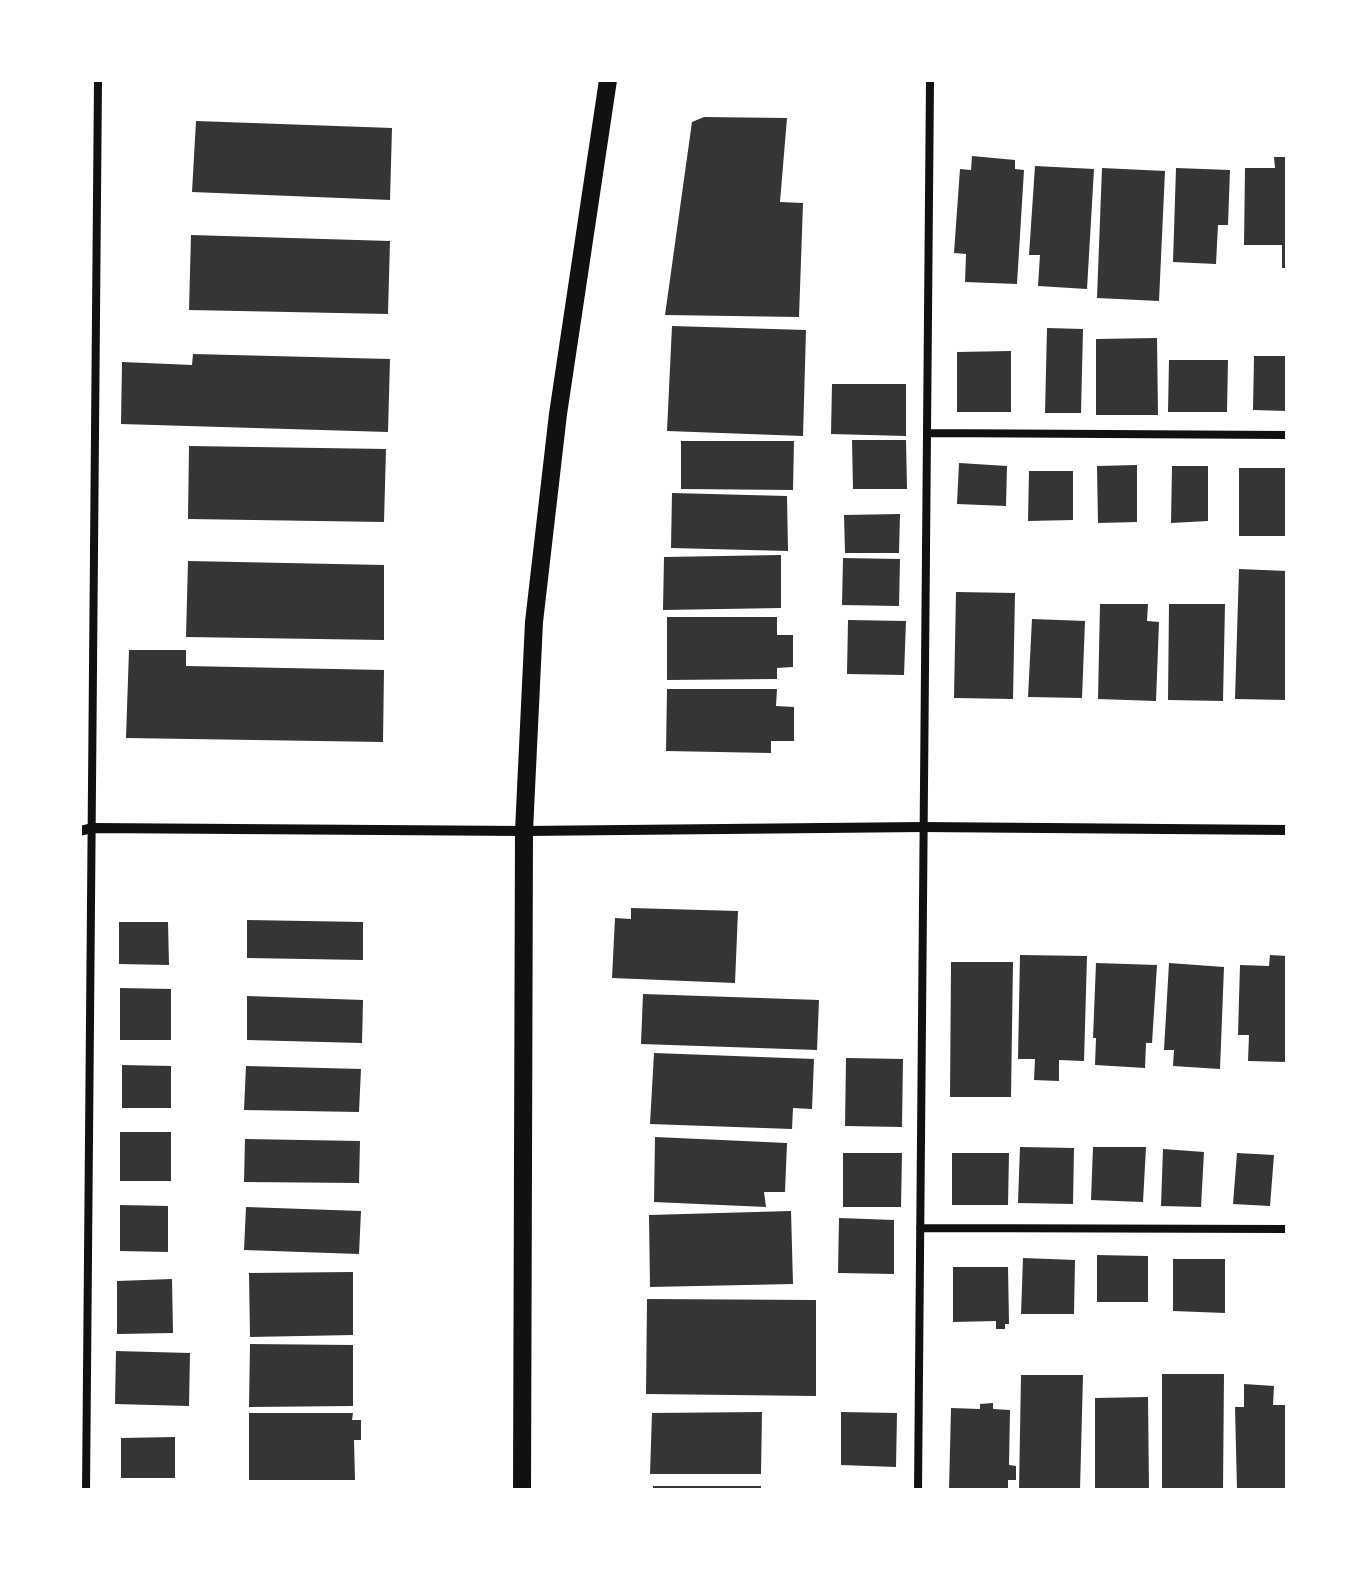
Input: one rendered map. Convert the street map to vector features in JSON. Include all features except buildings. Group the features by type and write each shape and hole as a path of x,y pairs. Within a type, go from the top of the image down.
{"street":[{"path":"522,1490 524,831 534,622 542,530 608,80"},
{"path":"86,830 1287,830"}],"lane":[{"path":"86,1490 86,830 98,80"},
{"path":"918,1490 930,80"},
{"path":"927,432 1287,435"},
{"path":"80,444 95,445"},
{"path":"920,1228 1287,1229"}]}
